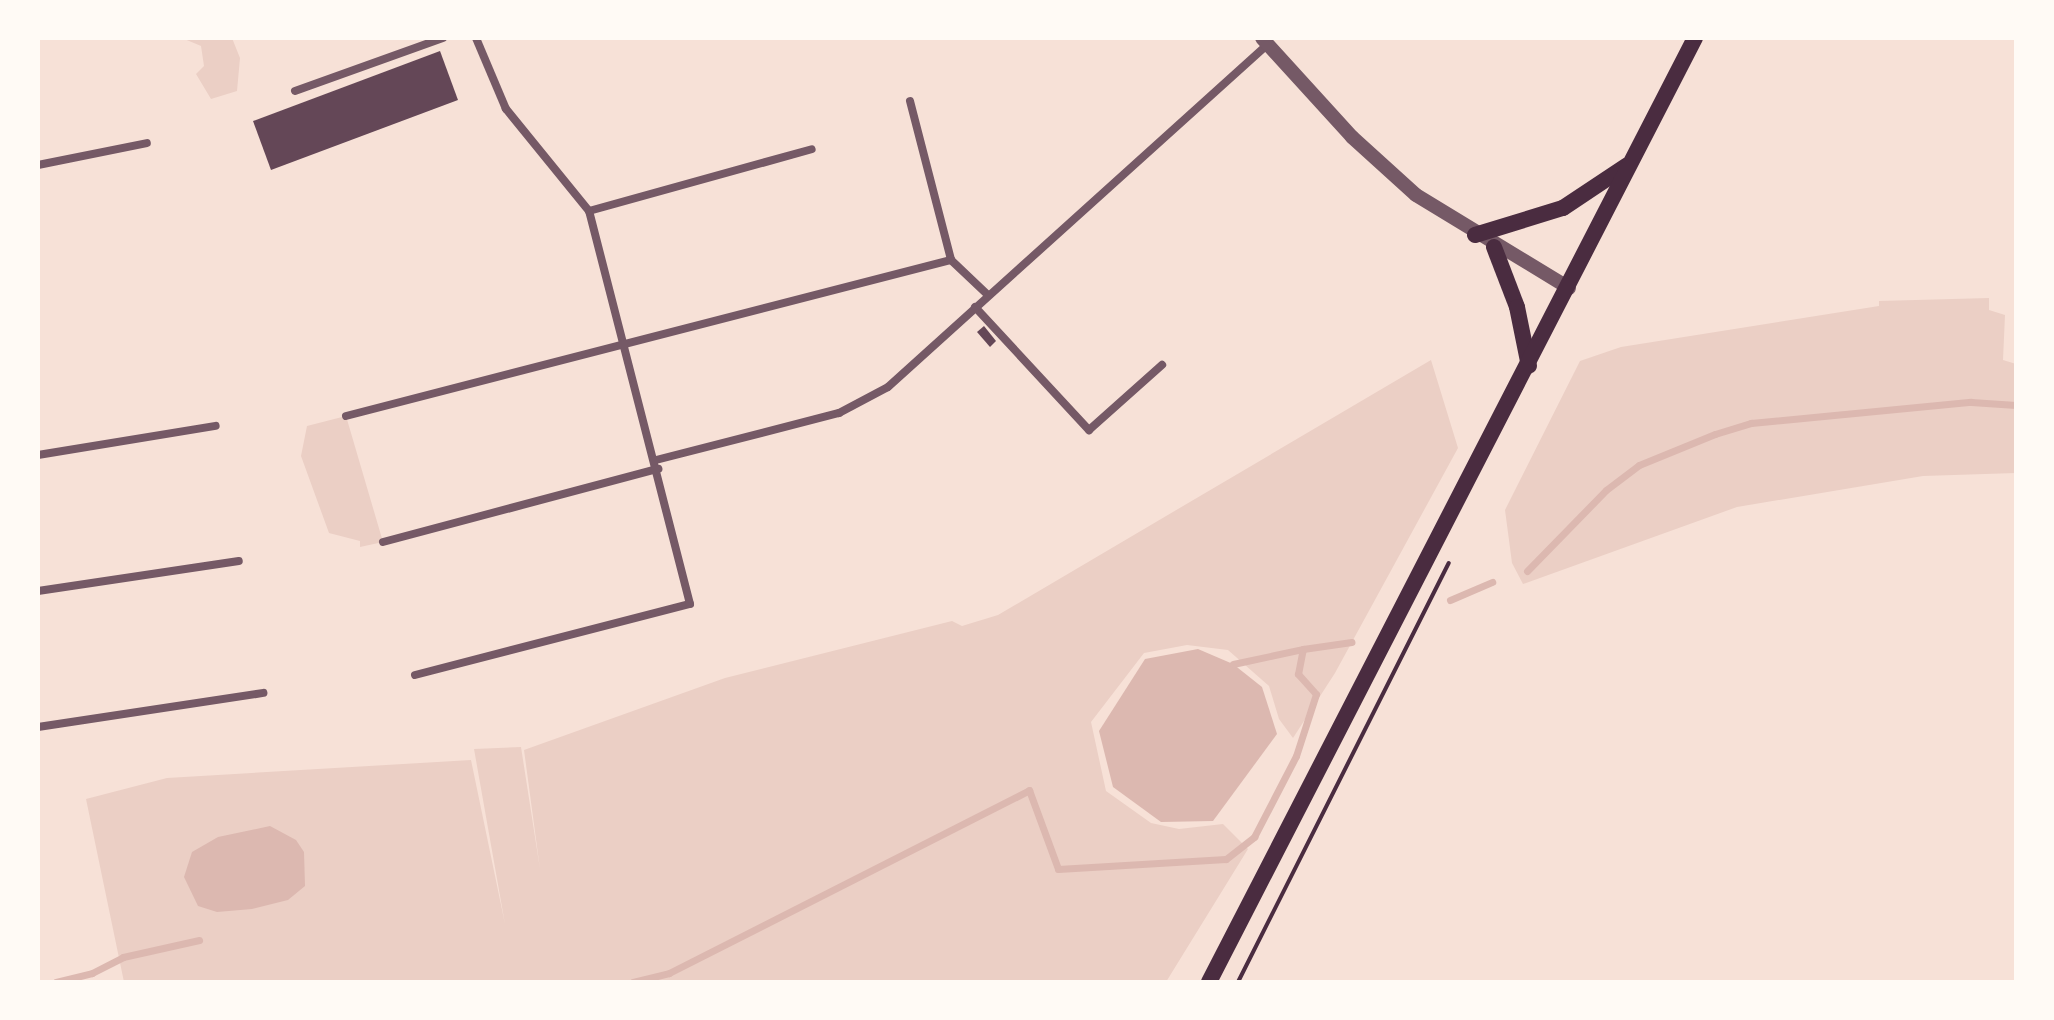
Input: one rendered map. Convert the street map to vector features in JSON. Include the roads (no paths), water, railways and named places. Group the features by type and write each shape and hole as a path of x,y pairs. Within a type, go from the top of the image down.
{"main road":[{"path":"1209,982 1529,366 1695,38"},
{"path":"1475,235 1563,208 1630,162"},
{"path":"1494,247 1517,307 1529,366"}],"street":[{"path":"295,91 443,38"},
{"path":"415,675 690,604 657,465 589,211 506,109 476,38"},
{"path":"383,542 839,413 888,387 1265,41 1352,137 1416,195 1494,247 1569,288"},
{"path":"910,101 951,260 988,295"},
{"path":"38,165 147,143"},
{"path":"589,211 812,149"},
{"path":"346,416 951,260"},
{"path":"975,307 1089,430 1162,365"},
{"path":"38,455 216,426"},
{"path":"38,591 239,561"},
{"path":"38,727 263,693"}],"waterway":[{"path":"1527,571 1606,490 1639,465 1715,434 1751,423 1971,402 2016,405"},
{"path":"1450,600 1492,582"},
{"path":"633,982 669,973 1029,790 1058,869 1226,859 1254,837 1296,756 1316,694 1298,674 1303,649 1351,642"},
{"path":"1233,664 1303,649"},
{"path":"56,982 92,973 123,957 199,940"}]}
